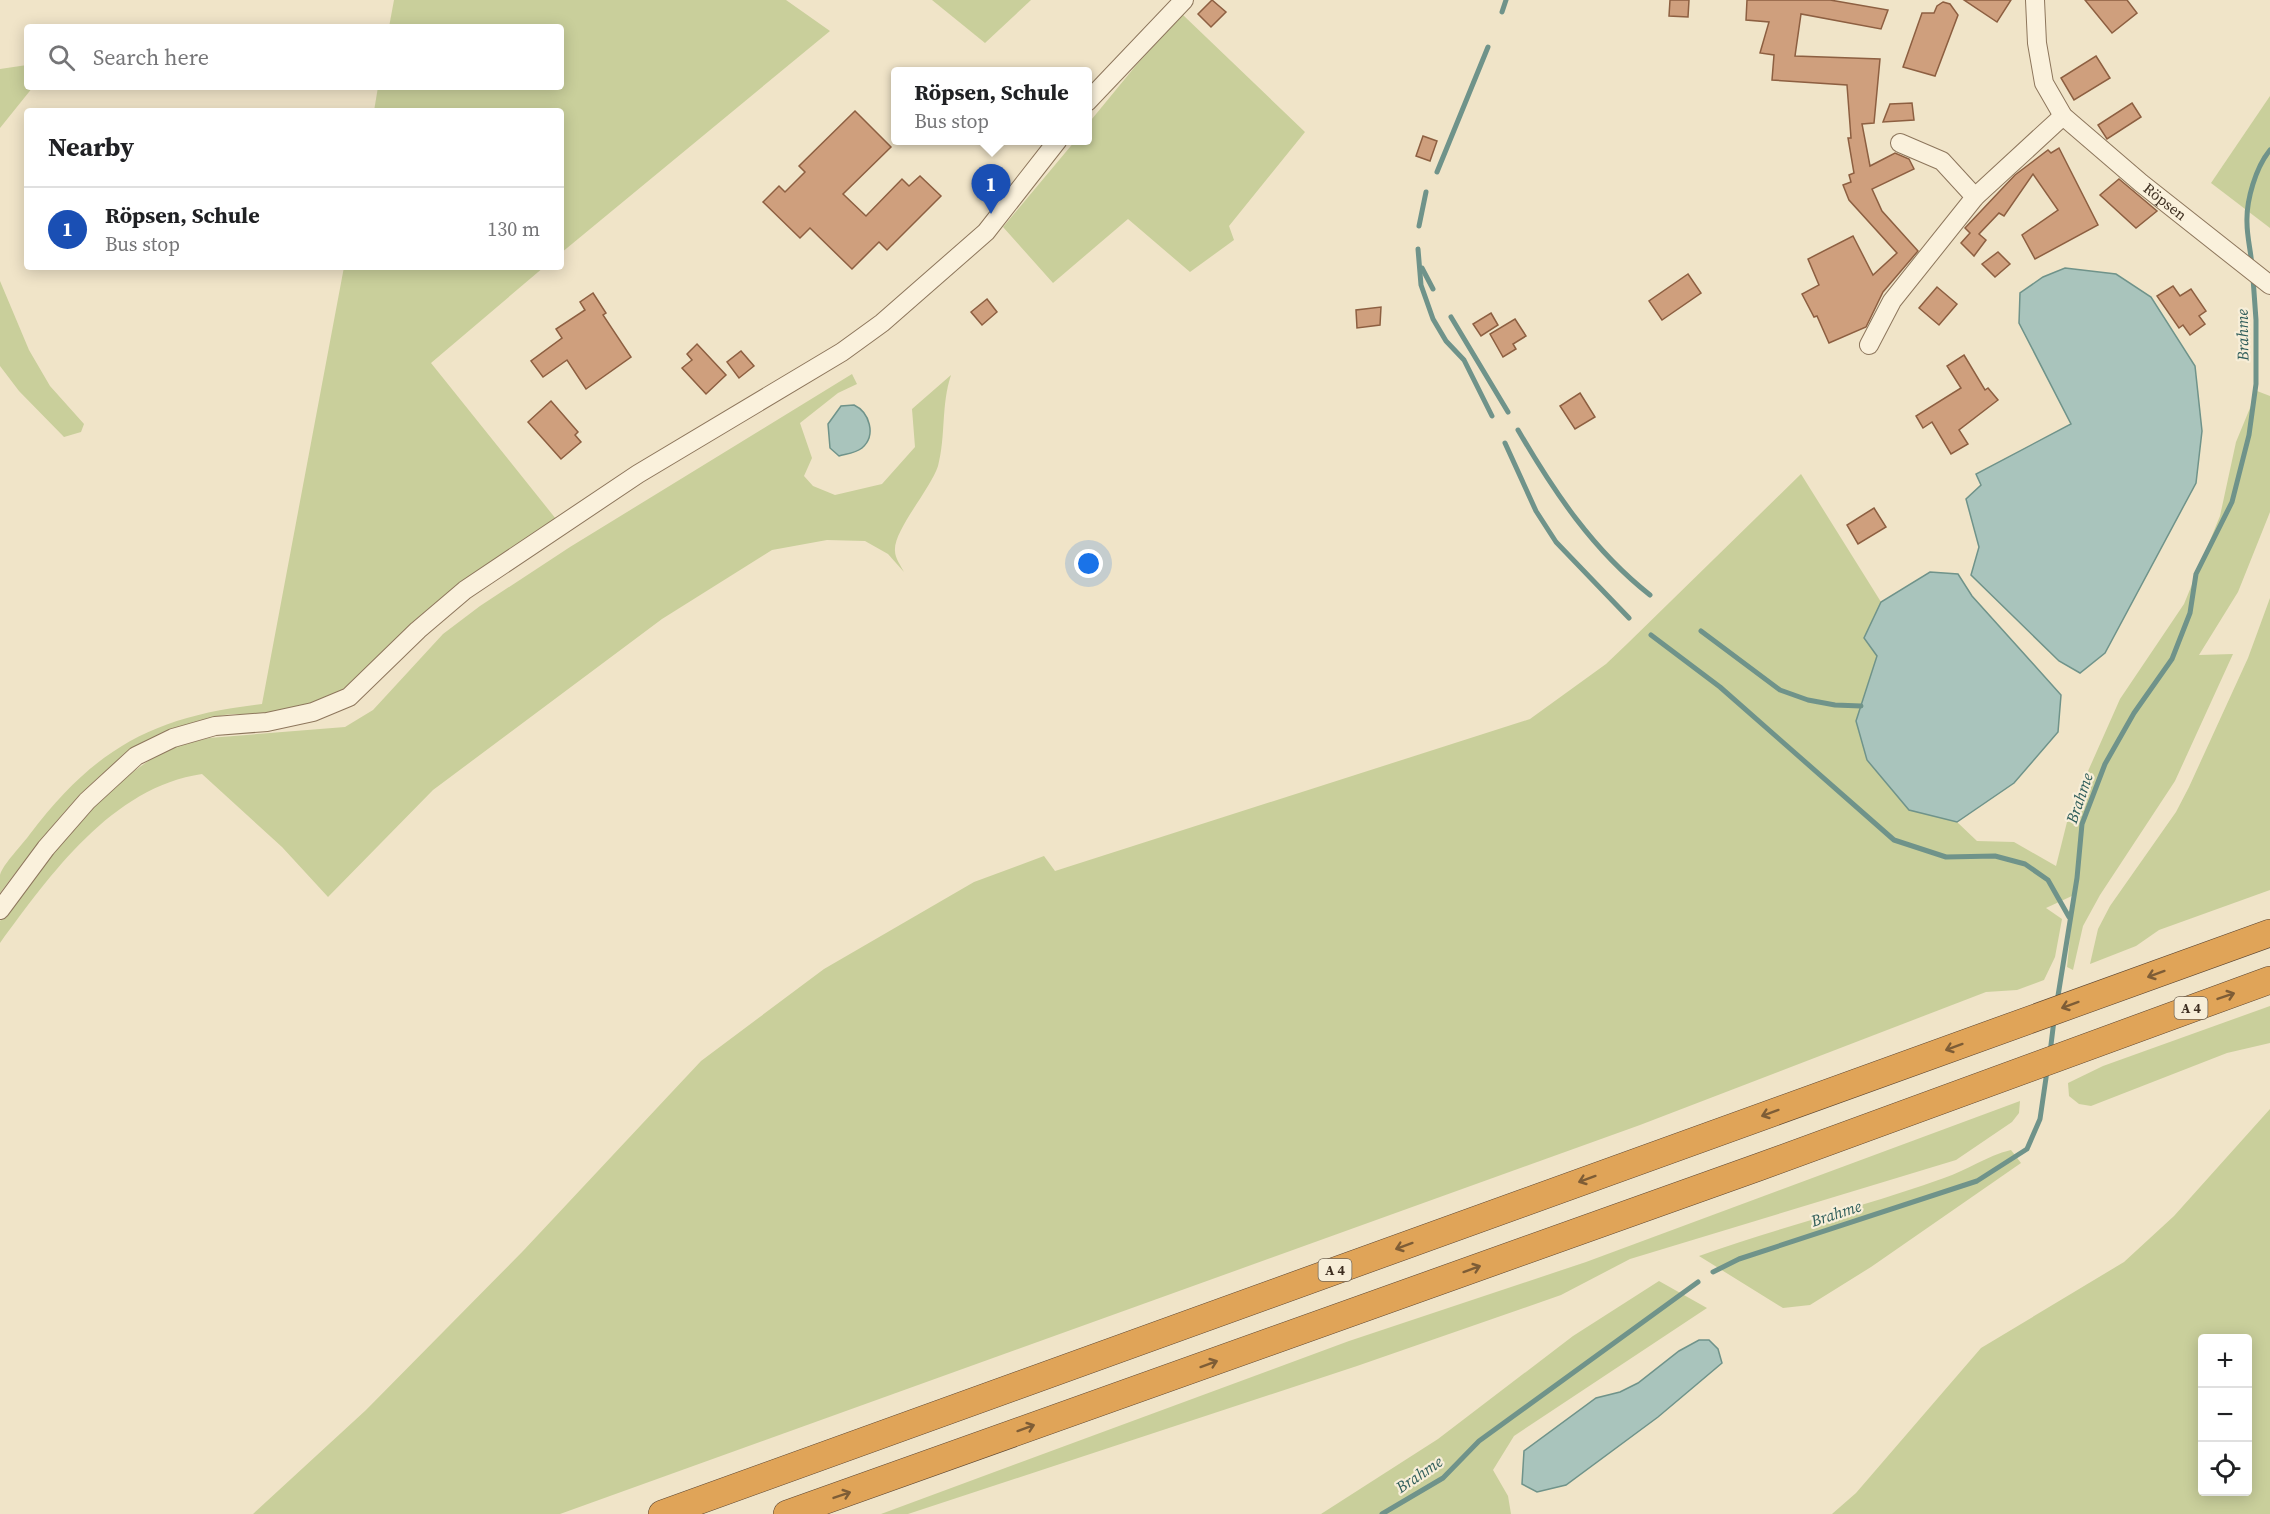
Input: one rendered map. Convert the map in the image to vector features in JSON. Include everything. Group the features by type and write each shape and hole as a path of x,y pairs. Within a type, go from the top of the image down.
{"highway":[{"name":"A 4","path":"662,1514 2270,933"},
{"name":"A 4","path":"787,1514 1759,1167 2111,1036 2270,980"}],"street":[{"path":"1092,97 1185,0"},
{"name":"Röpsen","path":"2035,0 2037,43 2044,83 2063,116 2141,183 2270,285"},
{"path":"1869,345 1892,301 1975,197 2063,116"},
{"path":"1900,143 1942,161 1975,197"},
{"path":"0,909 46,848 87,801 136,756 173,738 205,729 267,722 313,712 349,698 418,630 465,590 638,474 842,352 882,323 986,232 1055,145"}],"green space":[{"path":"394,0 786,0 830,31 564,251 564,108 374,108 378,90 564,90 564,24 390,24"},
{"path":"932,0 1031,0 985,43"},
{"path":"1183,15 1305,132 1229,226 1234,240 1190,272 1128,219 1053,283 1003,227 1072,145 1092,145 1092,119 1138,63"},
{"path":"24,65 24,90 31,90 0,128 0,69"},
{"path":"2270,96 2270,228 2211,183"},
{"path":"343,270 540,270 431,363 556,519 447,594 413,622 364,675 342,691 314,704 295,709 265,714 224,715 185,726 151,741 121,759 94,781 70,806 0,893 0,875 9,860 55,804 79,779 104,758 159,727 224,709 262,704"},
{"path":"0,281 29,350 50,386 84,424 81,432 64,437 19,391 0,366"},
{"path":"852,374 857,384 838,393 800,423 812,458 804,476 813,486 835,495 882,484 915,447 912,409 951,375 938,466 896,543 896,556 904,572 888,554 865,541 827,540 772,550 662,619 433,790 328,897 282,847 202,774 170,782 140,796 112,815 86,838 62,863 0,943 0,921 64,839 115,785 155,756 172,747 209,738 345,727 373,710 443,634 480,606 570,547"},
{"path":"2257,391 2270,396 2270,512 2238,592 2199,655 2233,654 2175,781 2100,895 2083,926 2073,970 2067,967 2074,895 2046,908 2062,919 2055,957 2044,980 2017,990 1986,992 1640,1125 560,1514 253,1514 366,1410 523,1251 701,1061 824,969 974,882 1044,856 1055,871 1530,719 1606,664 1801,474 1881,602 1864,638 1877,656 1909,810 1957,822 1977,841 2014,842 2056,866 2069,814 2120,699 2184,604 2220,516 2236,442"},
{"path":"2270,598 2270,890 2159,930 2136,946 2090,964 2098,929 2110,906 2176,812 2189,787 2248,658"},
{"path":"2270,1006 2270,1043 2227,1053 2091,1106 2079,1104 2069,1096 2068,1083 2103,1066"},
{"path":"2020,1101 2019,1113 2012,1122 1956,1160 1630,1259 1561,1295 1357,1366 908,1514 881,1514 1349,1341 1586,1262"},
{"path":"2270,1109 2270,1514 1832,1514 1856,1493 1981,1348 2124,1262 2174,1216"},
{"path":"2011,1150 2021,1163 1871,1267 1810,1305 1783,1308 1699,1256 1953,1175"},
{"path":"1659,1281 1707,1308 1514,1436 1493,1470 1508,1496 1511,1514 1321,1514 1438,1439 1573,1336"}],"water":[{"path":"2065,268 2116,274 2151,297 2195,366 2202,431 2196,483 2105,653 2080,673 2059,661 1971,575 1979,547 1966,499 1981,485 1976,474 2071,424 2019,323 2020,293 2043,277"},
{"path":"854,405 867,418 869,437 860,450 839,456 830,448 828,424 841,406"},
{"path":"1930,572 1958,574 1972,596 2061,695 2058,732 2014,783 1957,822 1909,810 1867,760 1856,721 1877,656 1864,638 1881,602"},
{"path":"1699,1340 1709,1340 1718,1349 1722,1363 1658,1417 1566,1485 1537,1492 1522,1484 1524,1451 1596,1398 1620,1392 1638,1383 1679,1351"}],"building":[{"path":"1212,0 1226,12 1211,27 1198,14"},
{"path":"1670,0 1689,0 1688,17 1669,16"},
{"path":"1747,0 1830,0 1888,10 1881,29 1801,14 1795,56 1880,59 1874,123 1862,124 1870,166 1895,153 1909,159 1914,169 1872,189 1882,211 1918,251 1883,292 1866,327 1829,343 1817,316 1814,317 1802,294 1819,285 1808,259 1853,236 1873,275 1897,253 1849,200 1843,185 1851,182 1849,175 1854,173 1848,138 1851,138 1847,85 1772,80 1774,55 1760,53 1769,22 1746,20"},
{"path":"1964,0 2011,0 1997,22"},
{"path":"2085,0 2127,0 2137,13 2112,33"},
{"path":"1943,2 1950,4 1958,15 1935,76 1903,67 1922,13 1934,13 1937,6"},
{"path":"2096,56 2110,78 2074,100 2061,78"},
{"path":"1912,103 1914,120 1883,122 1890,104"},
{"path":"2132,103 2141,117 2107,139 2098,125"},
{"path":"855,111 891,147 843,194 866,216 902,179 909,186 920,176 941,196 887,250 879,242 852,269 810,228 800,238 763,202 779,186 785,192 805,172 799,166"},
{"path":"1423,136 1437,141 1430,161 1416,156"},
{"path":"2059,148 2098,225 2035,259 2022,235 2058,210 2033,174 2004,216 1999,213 1979,234 1986,240 1974,256 1961,243 1970,233 1965,228 2015,175 2048,150 2051,153"},
{"path":"2119,179 2157,211 2136,228 2100,195"},
{"path":"1998,252 2010,264 1995,277 1982,264"},
{"path":"1688,274 1701,293 1662,320 1649,301"},
{"path":"2173,286 2180,296 2191,289 2206,311 2199,316 2205,324 2190,335 2183,325 2179,328 2157,296"},
{"path":"1937,287 1957,304 1939,325 1919,308"},
{"path":"593,293 606,313 603,315 631,357 586,389 567,360 543,377 531,361 562,338 556,329 585,310 580,302"},
{"path":"987,299 997,312 982,325 971,312"},
{"path":"1381,307 1380,325 1357,328 1356,310"},
{"path":"1491,313 1498,325 1481,336 1473,324"},
{"path":"1515,319 1526,336 1513,344 1516,349 1503,357 1490,334"},
{"path":"697,344 726,375 706,394 682,368 692,360 687,354"},
{"path":"741,351 754,366 739,378 727,362"},
{"path":"1964,355 1985,390 1988,388 1998,400 1959,430 1968,444 1951,454 1932,422 1923,428 1916,416 1961,388 1947,366"},
{"path":"1580,393 1595,417 1575,429 1560,406"},
{"path":"551,401 578,432 575,435 581,442 561,459 528,422"},
{"path":"1874,508 1886,527 1858,544 1847,525"}],"waterway":[{"path":"1502,12 1506,0"},
{"path":"1437,172 1488,47"},
{"name":"Brahme","path":"2252,266 2247,228 2248,204 2256,175 2270,150"},
{"path":"1419,226 1426,192"},
{"path":"1418,249 1421,285 1433,319 1446,341 1464,360 1492,416"},
{"path":"1422,268 1433,289"},
{"name":"Brahme","path":"2057,1002 2077,878 2082,824 2105,764 2134,713 2172,659 2190,613 2196,574 2232,502 2249,435 2256,384 2256,320 2253,278"},
{"path":"1451,317 1508,412"},
{"path":"1518,430 1576,519 1610,559 1650,595"},
{"path":"1505,443 1536,511 1556,542 1629,618"},
{"path":"1701,631 1780,690 1808,700 1835,705 1861,706"},
{"path":"1651,635 1720,687 1894,840 1946,857 1995,856 2025,864 2048,880 2069,917"},
{"name":"Brahme","path":"2050,1053 2054,1020"},
{"name":"Brahme","path":"1713,1272 1739,1259 1977,1181 2027,1149 2040,1119 2047,1071"},
{"name":"Brahme","path":"1382,1514 1443,1478 1479,1441 1698,1282"}],"place":[{"name":"Röpsen, Schule","path":"991,214"}]}
